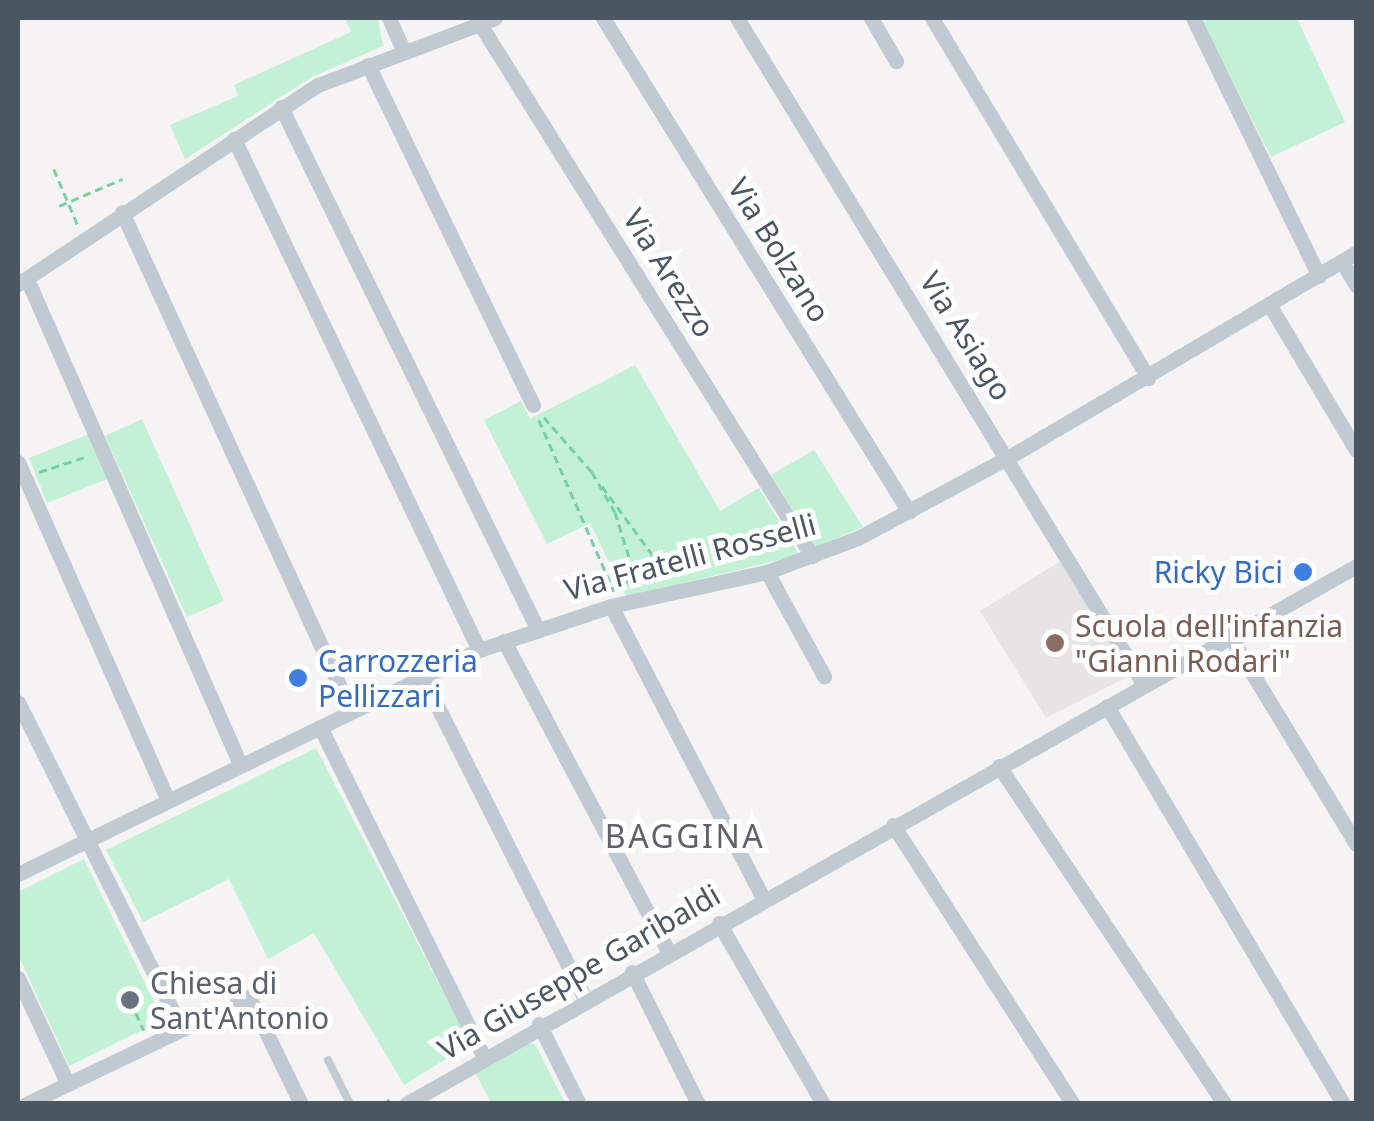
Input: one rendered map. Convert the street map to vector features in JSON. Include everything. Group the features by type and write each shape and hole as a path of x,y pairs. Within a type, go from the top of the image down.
{"street":[{"path":"389,18 404,50"},
{"name":"Via Bolzano","path":"603,18 909,512"},
{"name":"Via Asiago","path":"737,18 1144,685"},
{"path":"871,18 896,61"},
{"path":"932,18 1148,378"},
{"path":"1193,18 1319,276"},
{"path":"240,764 102,449 22,281 282,107 368,65 487,19"},
{"name":"Via Arezzo","path":"487,19 812,556"},
{"path":"368,65 533,404"},
{"path":"282,107 537,628"},
{"path":"234,139 479,650"},
{"path":"122,212 351,711"},
{"path":"1349,258 1356,285"},
{"name":"Via Fratelli Rosselli","path":"18,874 479,650 615,605 767,572 909,512 1148,378 1349,258"},
{"path":"1269,304 1356,450"},
{"path":"20,469 167,799"},
{"name":"Via Giuseppe Garibaldi","path":"406,1104 428,1098 484,1057 539,1024 1229,635 1356,568"},
{"path":"767,572 824,676"},
{"path":"615,605 763,898"},
{"path":"1229,635 1356,844"},
{"path":"504,641 668,951"},
{"path":"422,678 585,999"},
{"path":"18,702 84,841 181,1028"},
{"path":"1107,706 1342,1104"},
{"path":"320,728 484,1057"},
{"path":"998,766 1224,1104"},
{"path":"893,826 1074,1104"},
{"path":"718,923 823,1104"},
{"path":"632,972 698,1104"},
{"path":"18,978 66,1082"},
{"path":"26,1104 241,998 255,1001 301,1104"},
{"path":"539,1024 579,1104"}],"lane":[{"path":"328,1060 350,1104"}],"path":[{"path":"54,169 84,240"},
{"path":"60,206 122,180"},
{"path":"533,404 592,472 678,590"},
{"path":"533,404 615,605"},
{"path":"20,469 66,468 102,449"},
{"path":"592,472 630,552 615,605"},
{"path":"136,1013 150,1042"}],"shaded area":[{"name":"Scuola dell'infanzia \"Gianni Rodari\"","path":"1064,559 1129,676 1046,718 980,611"}],"green space":[{"path":"345,18 378,18 383,46 312,77 185,159 170,125 238,96 234,85 351,32"},
{"path":"1201,18 1297,18 1345,122 1271,157"},
{"path":"635,365 720,511 759,488 799,555 626,597 590,523 547,544 484,420 521,401 530,419"},
{"path":"142,419 224,601 187,617 105,436"},
{"path":"89,434 107,479 47,503 29,458"},
{"path":"814,450 863,527 816,547 771,475"},
{"path":"316,748 470,1044 404,1085 314,933 268,959 229,879 143,922 106,850"},
{"path":"84,859 163,1020 69,1066 18,954 18,892"},
{"path":"522,1043 535,1044 565,1103 491,1103 476,1074"}],"place":[{"name":"Ricky Bici","path":"1303,572"},
{"name":"Scuola dell'infanzia \"Gianni Rodari\"","path":"1055,643"},
{"name":"Carrozzeria Pellizzari","path":"298,678"},
{"name":"Chiesa di Sant'Antonio","path":"130,1000"}],"district":[{"name":"BAGGINA","path":"685,836"}]}
